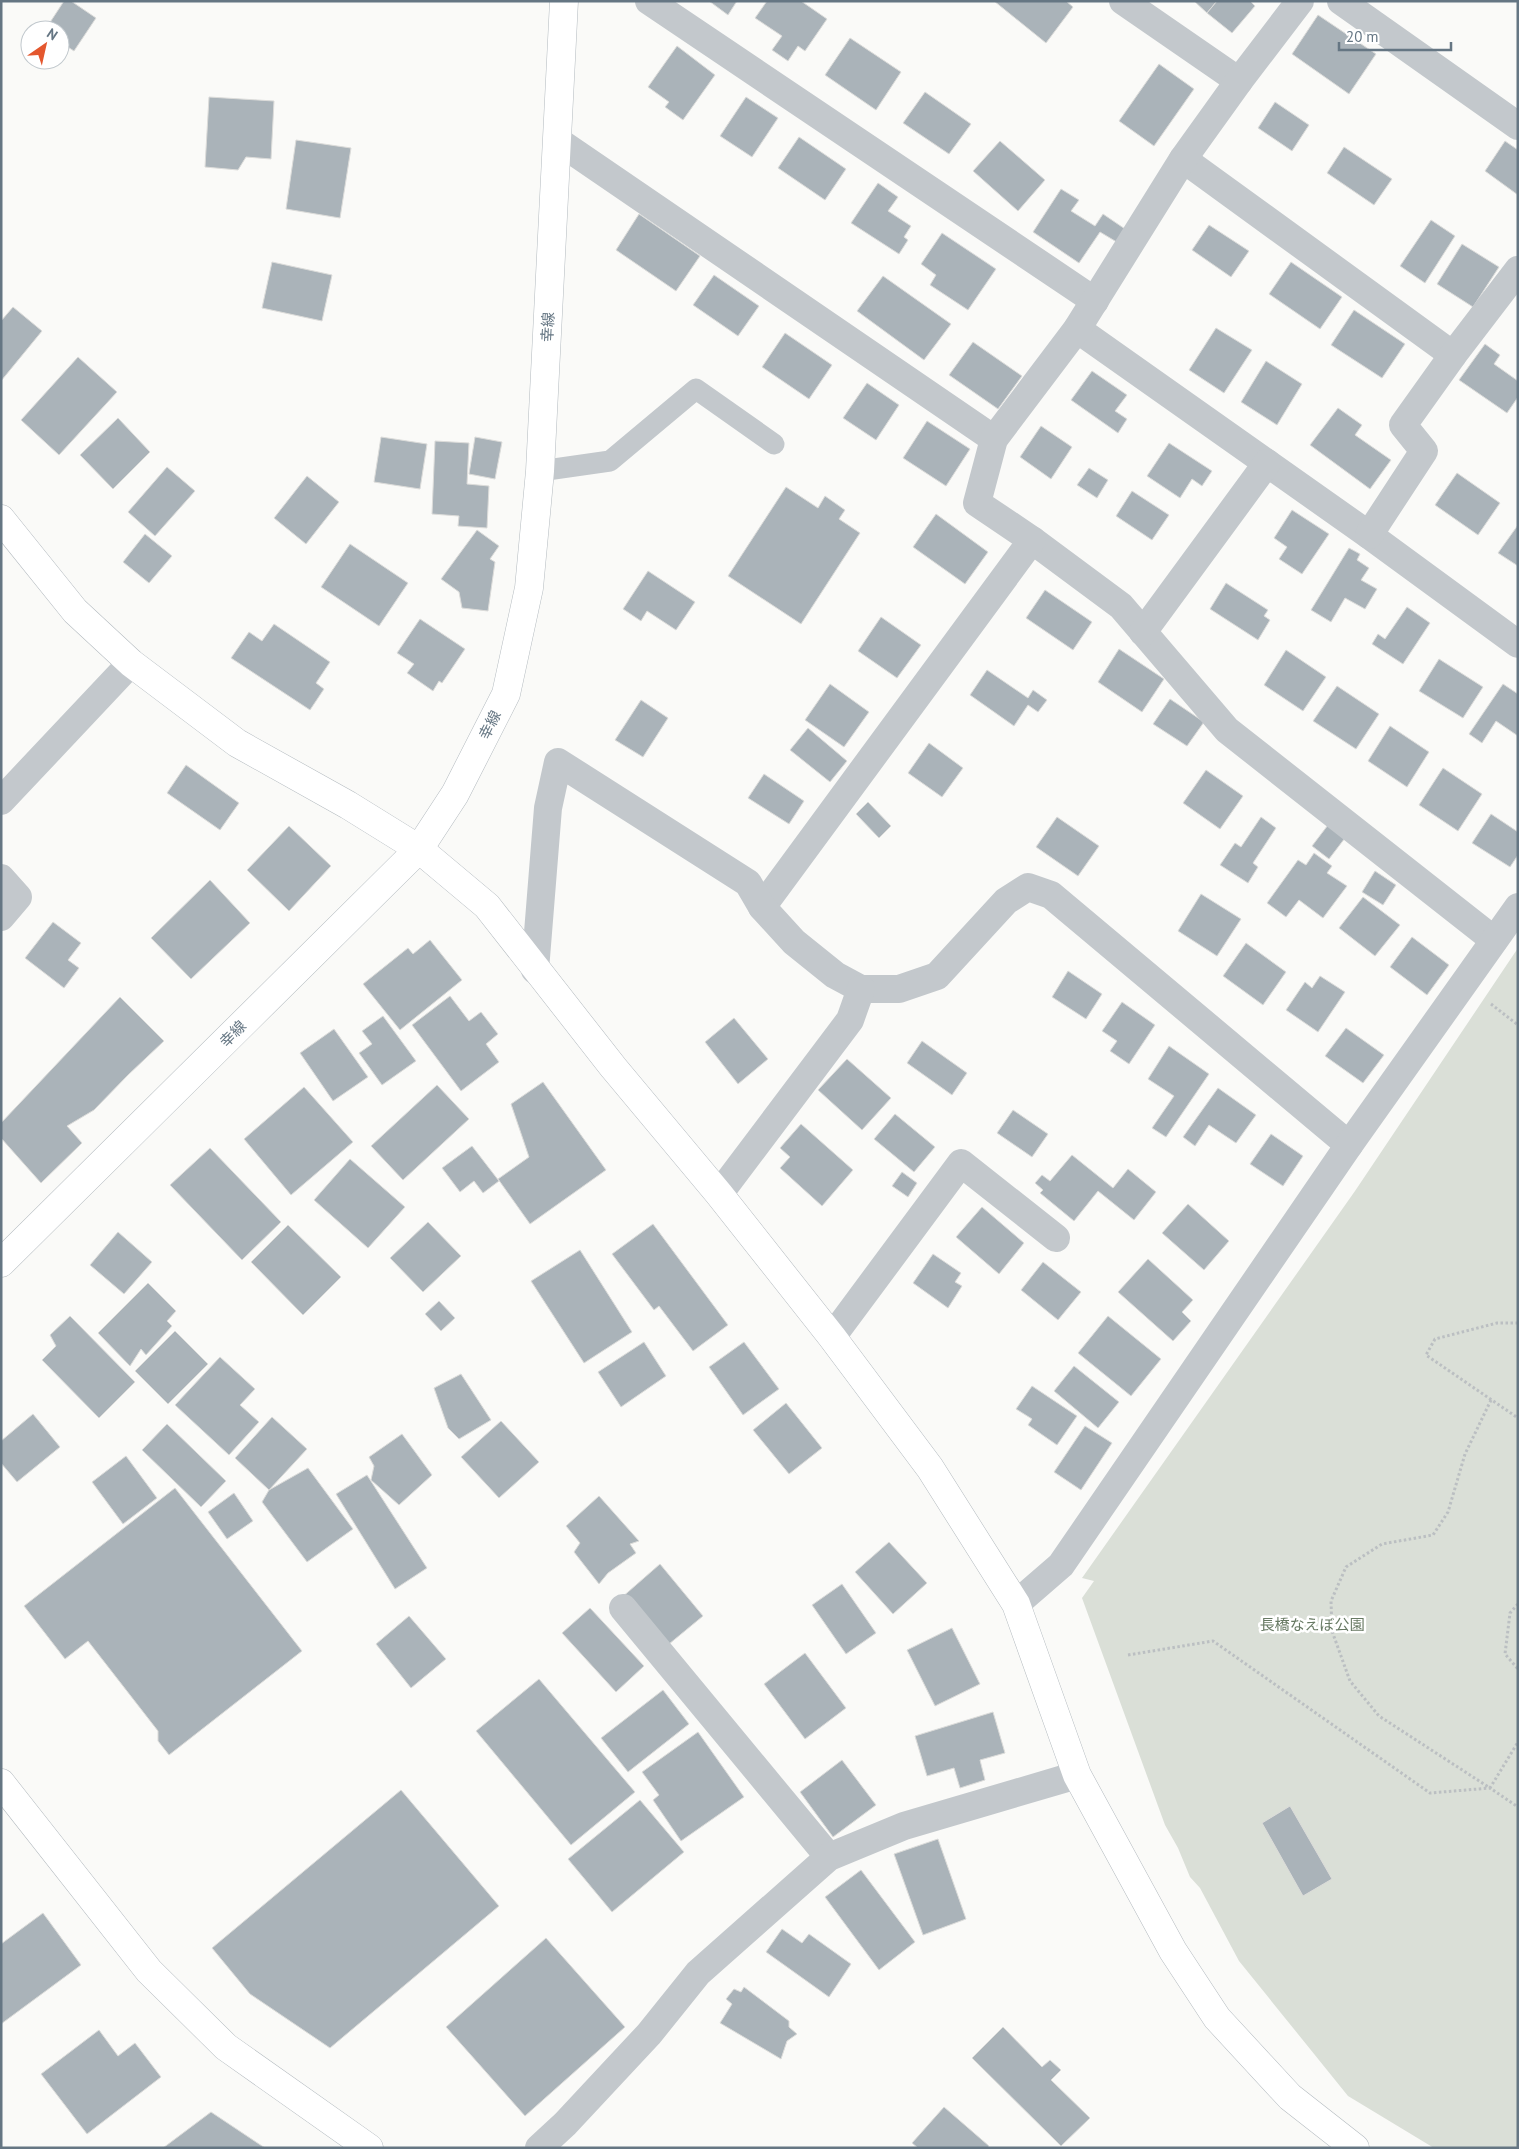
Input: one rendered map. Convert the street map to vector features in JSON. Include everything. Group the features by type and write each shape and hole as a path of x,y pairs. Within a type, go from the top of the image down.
{"street":[{"name":"幸線","path":"1,1264 419,849 455,794 506,694 529,588 540,471 564,1"},
{"path":"649,1 1095,301"},
{"path":"1300,1 1238,81 1183,159 1077,329 994,439 977,503 1032,540 1121,606 1227,730 1494,940"},
{"path":"1341,1 1518,126"},
{"path":"1136,5 1238,81"},
{"path":"558,141 994,439"},
{"path":"1183,159 1453,355"},
{"path":"1368,535 1424,451 1403,425 1453,355 1518,270"},
{"path":"1077,329 1267,462 1518,644"},
{"path":"1143,632 1267,462"},
{"path":"2,520 75,611 131,663 237,743 348,804 419,849 487,906 613,1068 719,1194 832,1337 930,1468 1016,1604 1077,1775 1173,1952 1217,2018 1290,2097 1355,2148"},
{"path":"762,907 1032,540"},
{"path":"1,801 131,663"},
{"path":"535,970 548,808 558,762 748,883 762,907 794,942 835,975 861,990 899,989 938,976 1006,901 1028,887 1051,895 1349,1145"},
{"path":"1,878 18,897 1,917"},
{"path":"1016,1604 1061,1565 1349,1145 1518,906"},
{"path":"719,1194 850,1020 861,990"},
{"path":"832,1337 961,1163 1056,1238"},
{"path":"623,1608 829,1857"},
{"path":"539,2148 565,2124 649,2034 698,1973 829,1857 904,1826 1077,1775"},
{"path":"1,1783 149,1971 226,2047 369,2148"}],"lane":[{"path":"540,471 610,461 696,389 774,444"}],"path":[{"path":"1518,1323 1497,1323 1435,1339 1426,1355 1518,1418"},
{"path":"1491,1400 1465,1454 1448,1512 1433,1535 1382,1544 1346,1567 1331,1601 1332,1631 1350,1681 1379,1716 1518,1807"},
{"path":"1518,1604 1510,1612 1505,1654 1518,1669"},
{"path":"1128,1655 1213,1641 1430,1793 1490,1788"},
{"path":"1490,1788 1518,1742"}],"green space":[{"name":"長橋なえぼ公園","path":"1518,948 1518,2148 1434,2148 1348,2096 1239,1961 1200,1888 1190,1877 1178,1848 1165,1825 1082,1598 1094,1581 1082,1578 1355,1191"}],"building":[{"path":"64,1 71,1 96,18 74,51 70,48 70,20 52,20"},
{"path":"709,1 737,1 728,15"},
{"path":"767,1 801,1 827,19 805,51 798,46 788,61 772,50 782,36 755,18"},
{"path":"994,1 1066,1 1073,7 1046,43"},
{"path":"1194,1 1217,1 1207,13"},
{"path":"1217,1 1250,1 1255,6 1232,33 1207,13"},
{"path":"1318,15 1376,54 1349,94 1292,54"},
{"path":"850,38 901,72 876,110 825,75"},
{"path":"677,46 715,75 683,120 665,107 669,102 648,87"},
{"path":"1159,64 1194,89 1154,146 1119,121"},
{"path":"925,92 971,124 949,154 903,123"},
{"path":"209,97 274,101 271,159 246,157 238,170 205,167"},
{"path":"746,97 778,118 752,157 720,136"},
{"path":"1275,102 1309,125 1292,151 1258,128"},
{"path":"799,137 846,169 825,200 778,168"},
{"path":"296,140 351,148 340,218 286,209"},
{"path":"1000,141 1045,180 1018,211 973,171"},
{"path":"1505,141 1518,150 1518,195 1485,171"},
{"path":"1344,147 1392,179 1374,205 1327,173"},
{"path":"878,183 898,197 888,211 911,226 904,237 908,240 899,254 851,223"},
{"path":"1061,189 1079,200 1071,211 1095,226 1103,214 1128,231 1120,244 1100,232 1079,263 1033,232"},
{"path":"639,214 700,256 676,291 616,250"},
{"path":"1431,220 1455,236 1425,283 1400,266"},
{"path":"1209,225 1249,251 1231,277 1192,250"},
{"path":"942,233 996,269 968,310 930,285 936,275 921,264"},
{"path":"1462,244 1499,267 1473,307 1437,284"},
{"path":"272,262 332,275 322,321 262,308"},
{"path":"1291,262 1342,297 1320,329 1269,294"},
{"path":"714,275 759,306 738,336 693,305"},
{"path":"883,276 951,324 924,360 857,311"},
{"path":"13,307 42,331 1,381 1,321"},
{"path":"1354,310 1405,344 1382,378 1331,345"},
{"path":"1216,328 1252,350 1224,393 1189,370"},
{"path":"785,333 832,365 809,399 762,367"},
{"path":"973,342 1022,376 998,409 949,375"},
{"path":"1485,344 1500,355 1494,364 1518,381 1518,397 1507,413 1459,380"},
{"path":"78,357 117,392 59,455 21,420"},
{"path":"1266,361 1302,384 1277,425 1241,402"},
{"path":"1092,371 1127,395 1115,411 1127,419 1118,433 1071,400"},
{"path":"867,383 899,405 876,440 843,418"},
{"path":"1338,408 1362,425 1355,435 1391,460 1370,489 1310,445"},
{"path":"118,418 150,452 113,489 80,455"},
{"path":"927,421 970,449 946,486 903,458"},
{"path":"1041,426 1072,447 1051,479 1020,457"},
{"path":"381,437 427,444 420,489 374,482"},
{"path":"475,437 502,442 495,479 469,474"},
{"path":"435,441 469,443 467,484 489,486 487,528 458,526 459,516 432,514"},
{"path":"1169,443 1212,471 1202,486 1192,479 1180,498 1147,476"},
{"path":"167,467 195,491 155,536 128,512"},
{"path":"1089,468 1108,480 1097,498 1077,485"},
{"path":"1457,473 1500,503 1478,535 1435,505"},
{"path":"307,476 339,502 306,544 274,518"},
{"path":"786,487 818,508 825,496 845,510 839,519 860,533 801,624 728,576"},
{"path":"1132,491 1169,515 1152,540 1116,516"},
{"path":"1292,510 1329,534 1302,574 1279,559 1287,547 1274,538"},
{"path":"936,514 988,552 965,584 913,547"},
{"path":"1518,525 1518,566 1498,553"},
{"path":"477,530 499,546 490,559 495,562 488,611 462,608 459,592 441,579"},
{"path":"145,534 172,556 149,583 123,562"},
{"path":"350,544 408,583 379,626 321,587"},
{"path":"1349,548 1360,554 1357,560 1369,568 1361,580 1377,589 1365,609 1345,598 1331,622 1311,610"},
{"path":"648,571 695,602 676,630 647,611 641,621 623,609"},
{"path":"1226,583 1268,610 1264,616 1270,620 1258,640 1210,609"},
{"path":"1045,590 1092,622 1073,650 1026,618"},
{"path":"1407,607 1430,623 1403,664 1372,644 1378,634 1385,639"},
{"path":"881,617 921,645 897,678 858,651"},
{"path":"420,619 465,649 442,683 439,681 433,691 407,673 414,664 397,653"},
{"path":"274,624 330,662 316,683 324,689 310,710 231,658 249,632 262,641"},
{"path":"1119,649 1164,679 1142,712 1098,682"},
{"path":"1286,650 1326,677 1303,711 1264,685"},
{"path":"1439,659 1483,687 1463,718 1419,691"},
{"path":"987,670 1028,698 1033,690 1047,700 1038,712 1028,705 1014,726 970,695"},
{"path":"830,684 869,712 844,747 805,720"},
{"path":"1503,684 1518,694 1518,736 1496,721 1482,743 1469,734"},
{"path":"1337,686 1379,714 1356,749 1313,721"},
{"path":"1170,699 1204,722 1187,746 1153,724"},
{"path":"641,700 668,718 643,757 615,740"},
{"path":"1390,726 1429,752 1407,787 1368,761"},
{"path":"808,728 847,761 830,782 790,750"},
{"path":"929,743 963,768 942,797 908,773"},
{"path":"186,765 239,803 220,830 167,793"},
{"path":"1443,768 1482,794 1458,831 1419,805"},
{"path":"1206,770 1243,796 1220,829 1183,803"},
{"path":"764,774 804,801 789,824 748,798"},
{"path":"868,802 891,826 879,838 856,814"},
{"path":"1491,814 1518,832 1518,855 1510,867 1472,843"},
{"path":"1057,817 1099,846 1078,876 1036,847"},
{"path":"1261,817 1276,828 1253,863 1258,867 1248,883 1220,865 1235,843 1241,847"},
{"path":"1328,825 1345,838 1329,859 1312,846"},
{"path":"289,826 331,866 289,911 247,870"},
{"path":"1314,853 1332,866 1327,873 1347,886 1323,918 1299,900 1286,917 1267,903 1298,860 1306,865"},
{"path":"1375,871 1396,885 1383,905 1362,892"},
{"path":"210,880 250,923 191,979 151,938"},
{"path":"1201,894 1241,919 1217,956 1178,931"},
{"path":"1363,897 1400,925 1375,956 1339,928"},
{"path":"53,922 81,943 68,960 79,968 64,988 25,958"},
{"path":"1412,937 1449,965 1427,995 1390,967"},
{"path":"430,940 462,980 400,1030 363,984 408,948 413,954"},
{"path":"1246,943 1286,972 1263,1005 1223,976"},
{"path":"1068,971 1102,994 1086,1019 1052,997"},
{"path":"1320,976 1345,992 1318,1032 1286,1010 1305,982 1312,988"},
{"path":"450,996 469,1021 481,1012 498,1034 486,1044 499,1062 461,1091 412,1025"},
{"path":"120,997 164,1041 94,1110 67,1126 82,1143 41,1183 1,1138 1,1123"},
{"path":"1122,1002 1155,1025 1129,1064 1110,1051 1117,1041 1102,1031"},
{"path":"383,1016 416,1061 382,1085 359,1053 372,1044 362,1031"},
{"path":"734,1018 768,1059 738,1084 705,1042"},
{"path":"1346,1028 1384,1055 1363,1083 1325,1056"},
{"path":"334,1029 368,1077 333,1101 300,1053"},
{"path":"922,1041 967,1073 952,1095 907,1063"},
{"path":"1169,1046 1209,1074 1166,1137 1152,1128 1174,1096 1148,1079"},
{"path":"847,1059 891,1098 862,1130 818,1090"},
{"path":"543,1082 606,1170 530,1224 498,1179 529,1157 511,1104"},
{"path":"437,1085 469,1119 403,1180 371,1146"},
{"path":"304,1087 353,1142 291,1195 244,1139"},
{"path":"1218,1088 1256,1115 1236,1143 1209,1125 1195,1146 1183,1137"},
{"path":"1013,1110 1048,1134 1032,1157 997,1133"},
{"path":"895,1114 935,1147 914,1172 874,1139"},
{"path":"801,1124 853,1170 822,1206 780,1168 790,1157 780,1148"},
{"path":"1271,1134 1303,1156 1283,1186 1250,1164"},
{"path":"472,1146 499,1181 483,1193 474,1181 460,1192 442,1168"},
{"path":"210,1148 281,1222 242,1260 170,1185"},
{"path":"1072,1155 1113,1188 1128,1169 1156,1192 1134,1220 1098,1191 1074,1221 1040,1193 1043,1190 1035,1183 1042,1175 1050,1181"},
{"path":"350,1159 405,1207 368,1248 314,1200"},
{"path":"902,1172 917,1183 908,1197 892,1186"},
{"path":"1188,1204 1229,1241 1204,1270 1162,1233"},
{"path":"982,1207 1024,1243 999,1274 956,1237"},
{"path":"428,1222 461,1256 423,1292 390,1258"},
{"path":"653,1224 728,1325 693,1351 659,1306 654,1310 612,1254"},
{"path":"288,1225 341,1277 303,1315 251,1262"},
{"path":"118,1232 152,1262 124,1294 90,1265"},
{"path":"580,1250 632,1332 584,1363 531,1281"},
{"path":"933,1254 961,1273 955,1282 962,1286 948,1308 913,1283"},
{"path":"1148,1259 1193,1300 1182,1312 1191,1321 1173,1341 1118,1292"},
{"path":"1043,1262 1081,1292 1058,1320 1021,1290"},
{"path":"148,1283 176,1311 167,1321 172,1326 146,1355 141,1349 130,1366 98,1333"},
{"path":"439,1301 455,1318 441,1331 425,1314"},
{"path":"70,1316 135,1382 99,1418 42,1360 56,1346 50,1335"},
{"path":"1108,1316 1161,1359 1131,1396 1078,1353"},
{"path":"175,1331 208,1364 168,1404 135,1371"},
{"path":"644,1342 666,1376 621,1407 598,1372"},
{"path":"744,1342 779,1389 743,1415 709,1367"},
{"path":"220,1357 255,1389 240,1405 259,1422 229,1455 175,1405"},
{"path":"1074,1366 1119,1402 1098,1428 1054,1391"},
{"path":"461,1374 491,1420 459,1439 448,1428 434,1388"},
{"path":"1032,1386 1077,1416 1057,1445 1028,1425 1032,1419 1016,1409"},
{"path":"786,1403 822,1448 789,1474 753,1430"},
{"path":"33,1414 60,1447 17,1482 1,1463 1,1441"},
{"path":"272,1417 307,1449 269,1490 235,1458"},
{"path":"501,1421 539,1462 499,1498 461,1457"},
{"path":"167,1424 226,1481 201,1507 142,1450"},
{"path":"1085,1426 1112,1443 1081,1490 1054,1472"},
{"path":"402,1434 432,1475 399,1505 371,1480 374,1466 369,1457"},
{"path":"126,1456 157,1498 123,1524 92,1482"},
{"path":"308,1468 353,1529 307,1562 262,1502 269,1490"},
{"path":"367,1475 427,1568 395,1589 336,1494"},
{"path":"175,1488 302,1651 169,1755 158,1741 158,1731 88,1641 65,1659 24,1606"},
{"path":"234,1493 253,1521 227,1539 208,1512"},
{"path":"599,1496 639,1541 630,1544 636,1553 608,1573 599,1584 574,1552 580,1543 566,1526"},
{"path":"889,1542 927,1583 893,1614 855,1572"},
{"path":"660,1564 703,1616 663,1649 620,1599"},
{"path":"842,1584 876,1633 846,1654 812,1605"},
{"path":"590,1608 644,1666 616,1692 562,1633"},
{"path":"409,1616 446,1659 411,1688 376,1644"},
{"path":"952,1628 980,1684 935,1706 907,1650"},
{"path":"805,1653 846,1708 805,1739 764,1684"},
{"path":"539,1679 635,1792 571,1845 476,1731"},
{"path":"663,1690 689,1724 628,1772 601,1738"},
{"path":"993,1712 1005,1753 980,1760 985,1780 960,1788 954,1768 927,1776 915,1736"},
{"path":"698,1732 744,1797 681,1841 653,1800 659,1795 642,1772"},
{"path":"842,1760 876,1805 833,1837 800,1792"},
{"path":"401,1790 499,1906 330,2048 250,1994 212,1948"},
{"path":"640,1800 684,1852 612,1912 568,1859"},
{"path":"1290,1806 1332,1879 1303,1896 1262,1823"},
{"path":"938,1839 966,1919 923,1935 894,1854"},
{"path":"861,1870 915,1942 879,1970 825,1897"},
{"path":"43,1913 81,1965 1,2024 1,1944"},
{"path":"782,1929 802,1943 809,1934 851,1964 829,1997 766,1952"},
{"path":"546,1938 625,2027 525,2116 446,2027"},
{"path":"744,1987 789,2021 789,2027 797,2034 787,2041 781,2059 720,2023 732,2004 726,1999 734,1989 741,1992"},
{"path":"1003,2027 1042,2067 1050,2060 1061,2070 1051,2080 1090,2118 1061,2146 972,2058"},
{"path":"99,2030 118,2056 135,2043 161,2077 87,2134 41,2074"},
{"path":"944,2107 989,2146 988,2148 918,2148 912,2143"},
{"path":"211,2112 265,2148 163,2148"}]}
